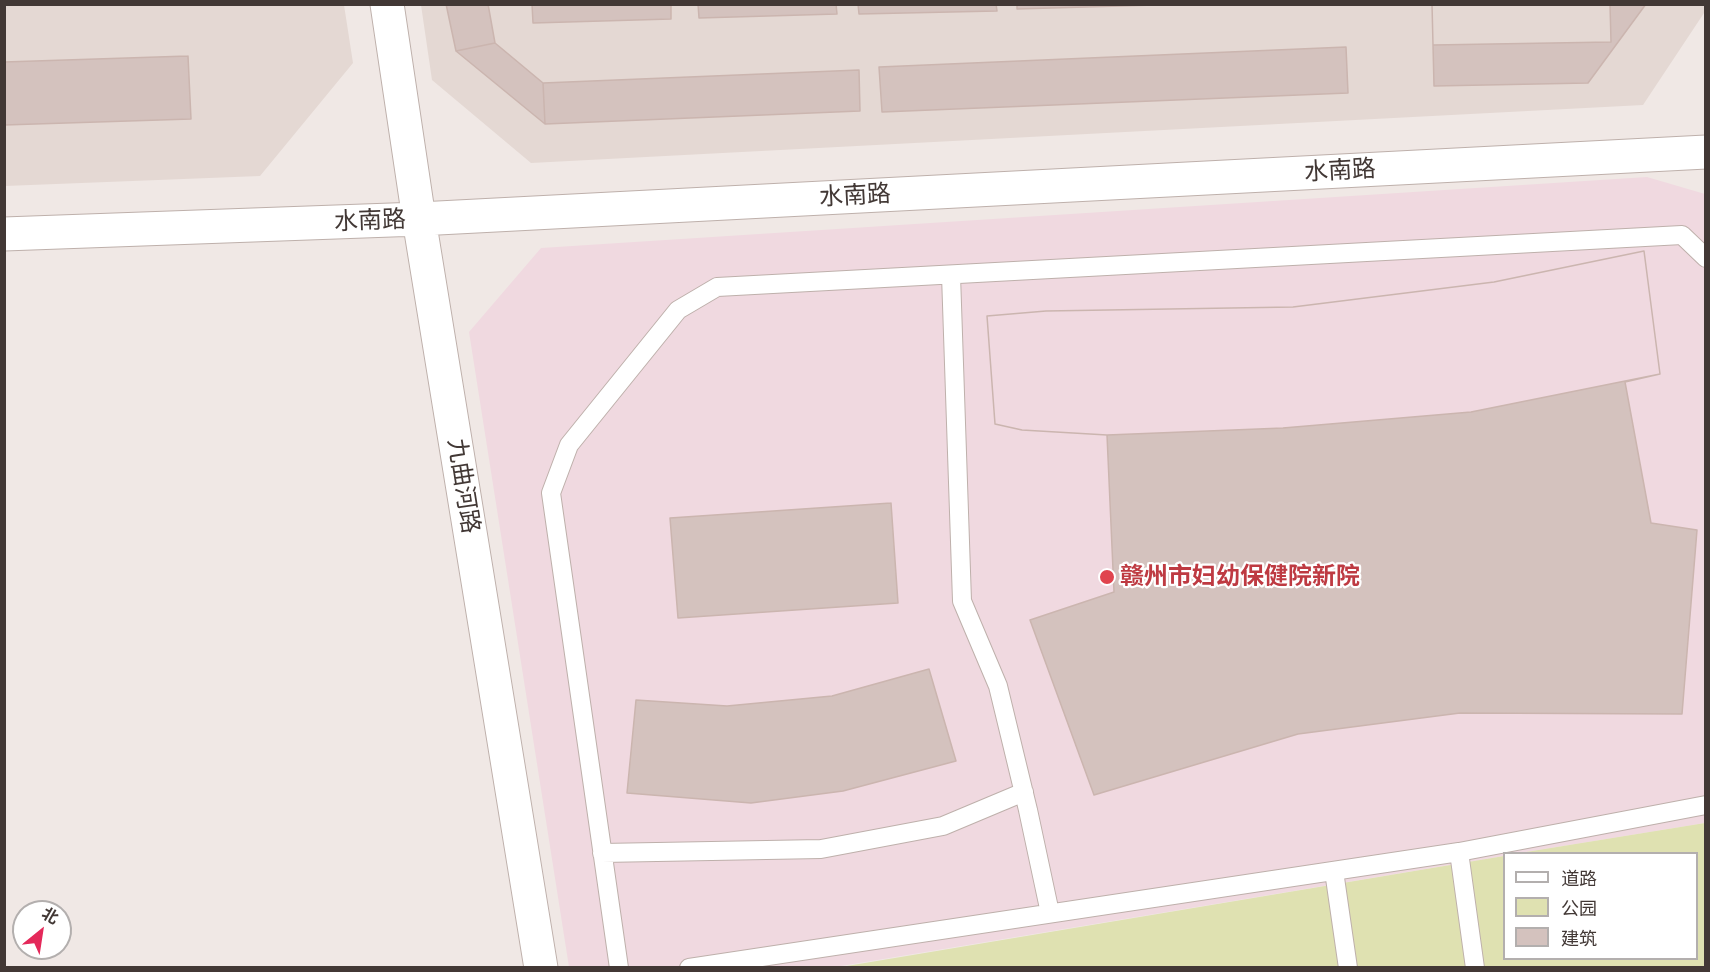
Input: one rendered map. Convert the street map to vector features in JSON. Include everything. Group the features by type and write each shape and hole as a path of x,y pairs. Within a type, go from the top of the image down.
{"street":[{"name":"九曲河路","path":"387,4 419,219 541,968"},
{"name":"水南路","path":"4,234 419,219 1706,152"}],"lane":[{"path":"619,968 551,493 569,445 678,310 717,287 1682,236 1706,258"},
{"path":"951,275 962,601 998,686 1050,913"},
{"path":"602,853 821,849 943,826 1024,792"},
{"path":"689,968 1459,852 1706,805"},
{"path":"1459,852 1475,968"},
{"path":"1335,871 1348,968"}],"shaded area":[{"path":"1705,4 1706,10 1643,105 531,163 432,80 421,5"},
{"path":"4,5 344,5 353,63 260,176 5,186"},
{"name":"赣州市妇幼保健院新院","path":"1647,177 1705,194 1705,823 1526,852 1503,852 1503,856 835,967 569,967 469,332 541,248"}],"green space":[{"path":"1705,823 1705,967 835,968 1503,856 1503,960 1698,960 1698,852 1526,852"}],"building":[{"path":"446,4 488,4 495,43 456,51"},
{"path":"532,4 671,4 671,19 533,23"},
{"path":"698,4 836,4 837,14 699,18"},
{"path":"858,4 996,4 997,11 859,14"},
{"path":"1017,4 1155,4 1155,5 1017,9"},
{"path":"1432,4 1610,4 1611,42 1433,45"},
{"path":"1432,4 1646,4 1588,83 1434,86"},
{"path":"495,43 543,83 545,124 456,51"},
{"path":"1346,47 1348,93 882,112 879,67"},
{"path":"188,56 191,119 4,125 4,62"},
{"path":"859,70 860,111 545,124 543,83"},
{"path":"1644,251 1660,374 1625,382 1651,523 1697,530 1682,714 1460,713 1298,734 1094,795 1030,620 1114,592 1107,435 1022,430 995,424 987,316 1046,311 1293,307 1494,282"},
{"path":"1644,251 1660,374 1471,412 1283,428 1107,435 1022,430 995,424 987,316 1046,311 1293,307 1494,282"},
{"path":"891,503 898,603 678,618 670,518"},
{"path":"929,669 956,761 843,791 751,803 627,793 636,700 727,706 832,696"}],"place":[{"name":"赣州市妇幼保健院新院","path":"1107,577"}]}
